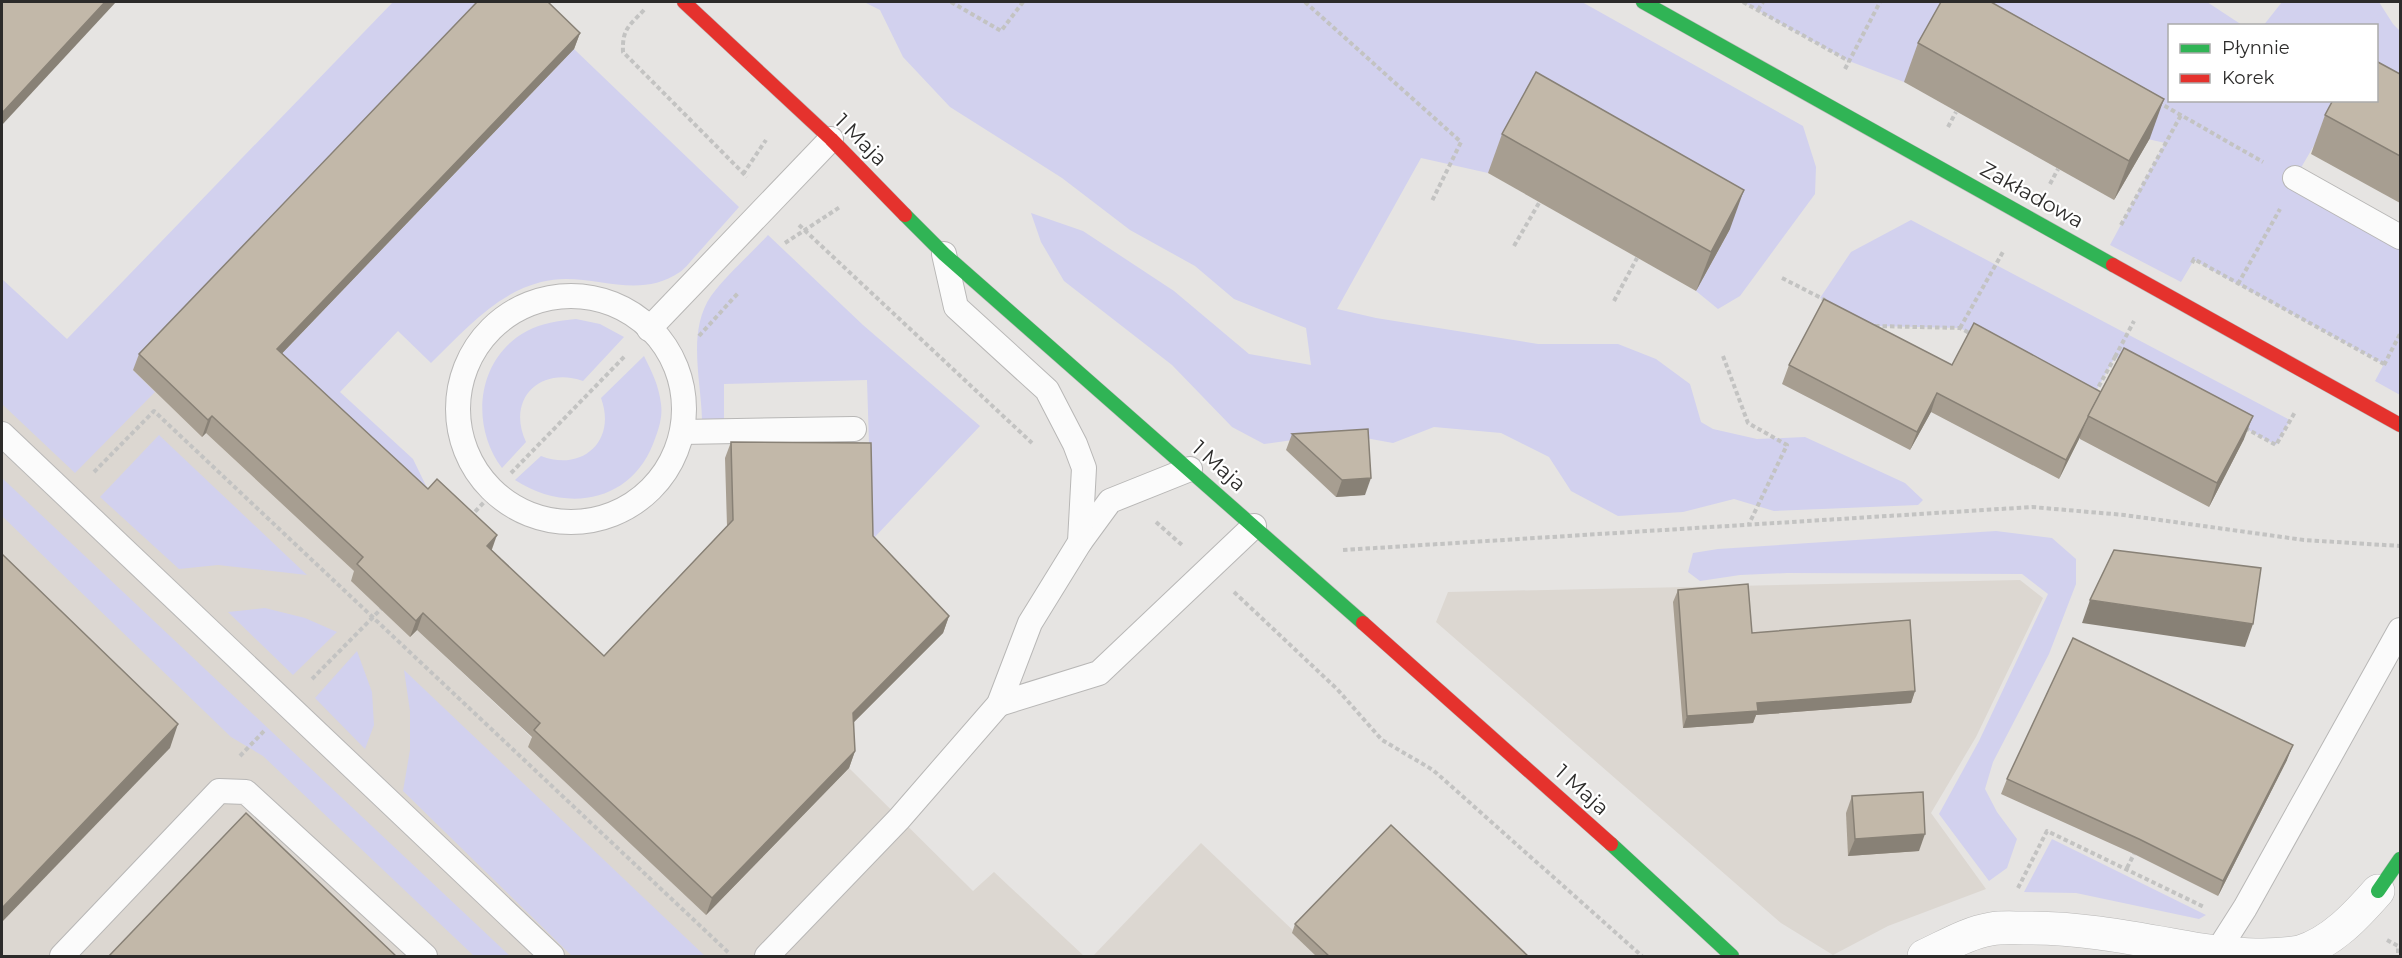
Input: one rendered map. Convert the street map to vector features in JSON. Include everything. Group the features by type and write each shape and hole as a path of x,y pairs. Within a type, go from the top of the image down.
{"street":[{"name":"1 Maja","path":"684,2 831,139 944,254 1587,822 1732,957"},
{"name":"Zakładowa","path":"1643,2 2400,425"},
{"path":"1924,957 1970,934 1981,931 2046,928 2223,942 2248,956 2280,956 2300,952 2323,942 2354,919 2378,891 2400,859"}],"lane":[{"path":"650,329 831,139"},
{"path":"2295,178 2400,237"},
{"path":"944,254 956,307 1047,390 1075,444 1084,468 1080,542"},
{"path":"565,296 599,299 631,313 650,329 657,335 675,364 684,398 682,432 671,464 646,495 613,515 574,523 536,517 501,499 475,470 460,433 458,394 470,357 494,326 526,304 565,296"},
{"path":"682,432 854,429"},
{"path":"2,434 552,957"},
{"path":"767,957 899,819 999,704 1030,623 1080,542 1110,501 1190,469"},
{"path":"999,704 1099,674 1225,551 1254,526"},
{"path":"2223,942 2400,630"},
{"path":"62,957 219,791 246,792 425,957"}],"path":[{"path":"951,2 1001,31 1023,2"},
{"path":"1305,2 1461,142 1431,201"},
{"path":"1743,2 1849,61"},
{"path":"1758,10 1763,2"},
{"path":"1860,41 1880,2"},
{"path":"645,9 628,26 622,38 623,52 751,180"},
{"path":"2150,98 2255,157"},
{"path":"2102,258 2181,115"},
{"path":"1514,246 1539,203"},
{"path":"780,247 840,207"},
{"path":"796,222 1039,450"},
{"path":"2268,233 2238,284 2384,364"},
{"path":"1614,301 1638,258"},
{"path":"1960,328 1996,264"},
{"path":"1782,278 1829,303"},
{"path":"699,336 743,287"},
{"path":"1867,322 1876,326 1960,328 1980,339"},
{"path":"2091,400 2126,334"},
{"path":"2397,340 2400,334"},
{"path":"512,473 630,351"},
{"path":"1723,356 1748,423 1787,445 1749,524"},
{"path":"2115,357 2125,363"},
{"path":"2236,423 2276,445 2314,377"},
{"path":"69,497 154,411 733,957"},
{"path":"468,519 486,500"},
{"path":"1339,550 2032,507 2124,515 2304,540 2400,546"},
{"path":"1151,517 1183,546"},
{"path":"1232,590 1337,689 1382,740 1433,770 1642,957"},
{"path":"2017,892 2047,831 2218,914 2223,942"},
{"path":"2127,868 2134,854"},
{"path":"2377,936 2398,946 2398,957"}],"shaded area":[{"path":"393,2 487,2 133,370 155,392 75,473 2,404 2,279 67,339"},
{"path":"864,2 1582,2 1803,126 1816,167 1815,194 1740,296 1718,309 1696,291 1730,229 1522,112 1488,173 1421,158 1337,309 1376,318 1538,344 1618,344 1656,359 1690,384 1701,422 1713,429 1757,439 1805,437 1905,483 1923,500 1918,505 1774,511 1734,499 1683,512 1618,516 1571,491 1549,457 1501,433 1434,427 1393,443 1360,437 1314,437 1264,444 1232,427 1172,365 1064,281 1041,242 1031,213 1083,231 1174,291 1249,354 1311,365 1306,328 1234,299 1195,266 1130,230 1062,178 950,107 903,57 880,10"},
{"path":"1743,2 2207,2 2240,24 2168,24 2168,102 2339,102 2295,178 2400,237 2400,395 2375,381 2384,364 2194,260 2181,282 2110,245 2165,143 1904,82 1849,61"},
{"path":"2282,2 2379,2 2400,31 2400,121 2378,102 2378,24 2265,24"},
{"path":"574,49 739,207 685,268 663,281 646,285 559,279 524,288 509,295 481,315 431,363 398,331 340,392 413,459 431,496 249,388"},
{"path":"1911,220 2290,420 2276,445 2115,357 2091,400 1960,328 1876,326 1820,298 1851,252"},
{"path":"768,235 863,325 980,426 872,540 867,380 724,384 724,419 702,419 697,340 704,310 717,288"},
{"path":"2,296 98,386 133,370 202,436 211,427 357,574 410,636 417,630 534,740 528,747 706,914 849,768 973,891 994,872 1084,956 2,956"},
{"path":"576,319 600,324 624,337 583,381 553,378 541,382 531,390 520,412 526,442 502,468 485,433 482,413 483,394 488,375 497,358 510,343 527,331 544,324"},
{"path":"644,356 657,385 661,414 653,444 643,464 629,479 612,490 575,499 554,497 515,480 541,456 556,460 570,460 592,449 600,439 604,427 605,413 601,398"},
{"path":"159,435 307,575 218,565 179,569 100,497"},
{"path":"2,478 510,956 474,956 263,756 231,737 2,516"},
{"path":"1996,531 2052,538 2076,559 2076,584 2049,654 1993,762 1985,789 1997,812 2017,839 2007,868 1989,881 1939,814 1979,741 2048,594 2022,574 1787,573 1740,575 1700,581 1688,572 1693,553 1718,549"},
{"path":"2020,580 2043,598 1976,737 1931,813 1986,889 1888,926 1833,955 1781,923 1436,622 1448,592"},
{"path":"265,608 305,618 337,632 293,675 228,612"},
{"path":"357,651 372,692 374,725 365,749 315,698"},
{"path":"404,670 705,956 572,956 403,791 410,750 410,711"},
{"path":"2052,839 2206,915 2199,919 2076,893 2024,892"},
{"path":"1201,843 1320,956 1093,956"}],"building":[{"path":"105,2 2,113 2,3"},
{"path":"477,2 548,2 580,33 277,349 428,489 437,479 497,535 487,546 604,656 733,520 731,442 871,443 873,536 949,616 853,713 855,751 712,898 534,730 540,723 423,613 416,621 357,564 363,557 212,416 208,420 139,354"},
{"path":"1941,2 1991,2 2164,99 2129,161 1918,43"},
{"path":"2378,62 2400,74 2400,156 2325,115 2332,102 2378,102"},
{"path":"1536,72 1744,190 1711,252 1502,134"},
{"path":"1824,299 1952,365 1974,323 2101,392 2066,460 1937,393 1917,432 1789,365"},
{"path":"2124,348 2253,416 2217,483 2088,416"},
{"path":"1368,429 1371,478 1342,480 1292,434"},
{"path":"2114,550 2261,568 2253,624 2090,600"},
{"path":"2,554 178,724 2,908"},
{"path":"1748,584 1752,633 1910,620 1915,691 1757,703 1758,711 1687,716 1678,590"},
{"path":"2073,638 2293,745 2223,881 2139,839 2007,779"},
{"path":"1923,792 1925,834 1855,839 1852,796"},
{"path":"246,813 397,957 108,957"},
{"path":"1391,825 1529,957 1330,957 1295,924"}],"traffic: fast":[{"path":"1643,2 2113,265"},
{"path":"905,215 944,254 1363,623"},
{"path":"1611,844 1732,956"},
{"path":"2378,891 2400,859"}],"traffic: jam":[{"path":"684,2 831,139 905,215"},
{"path":"2113,265 2400,425"},
{"path":"1363,623 1611,844"}]}
